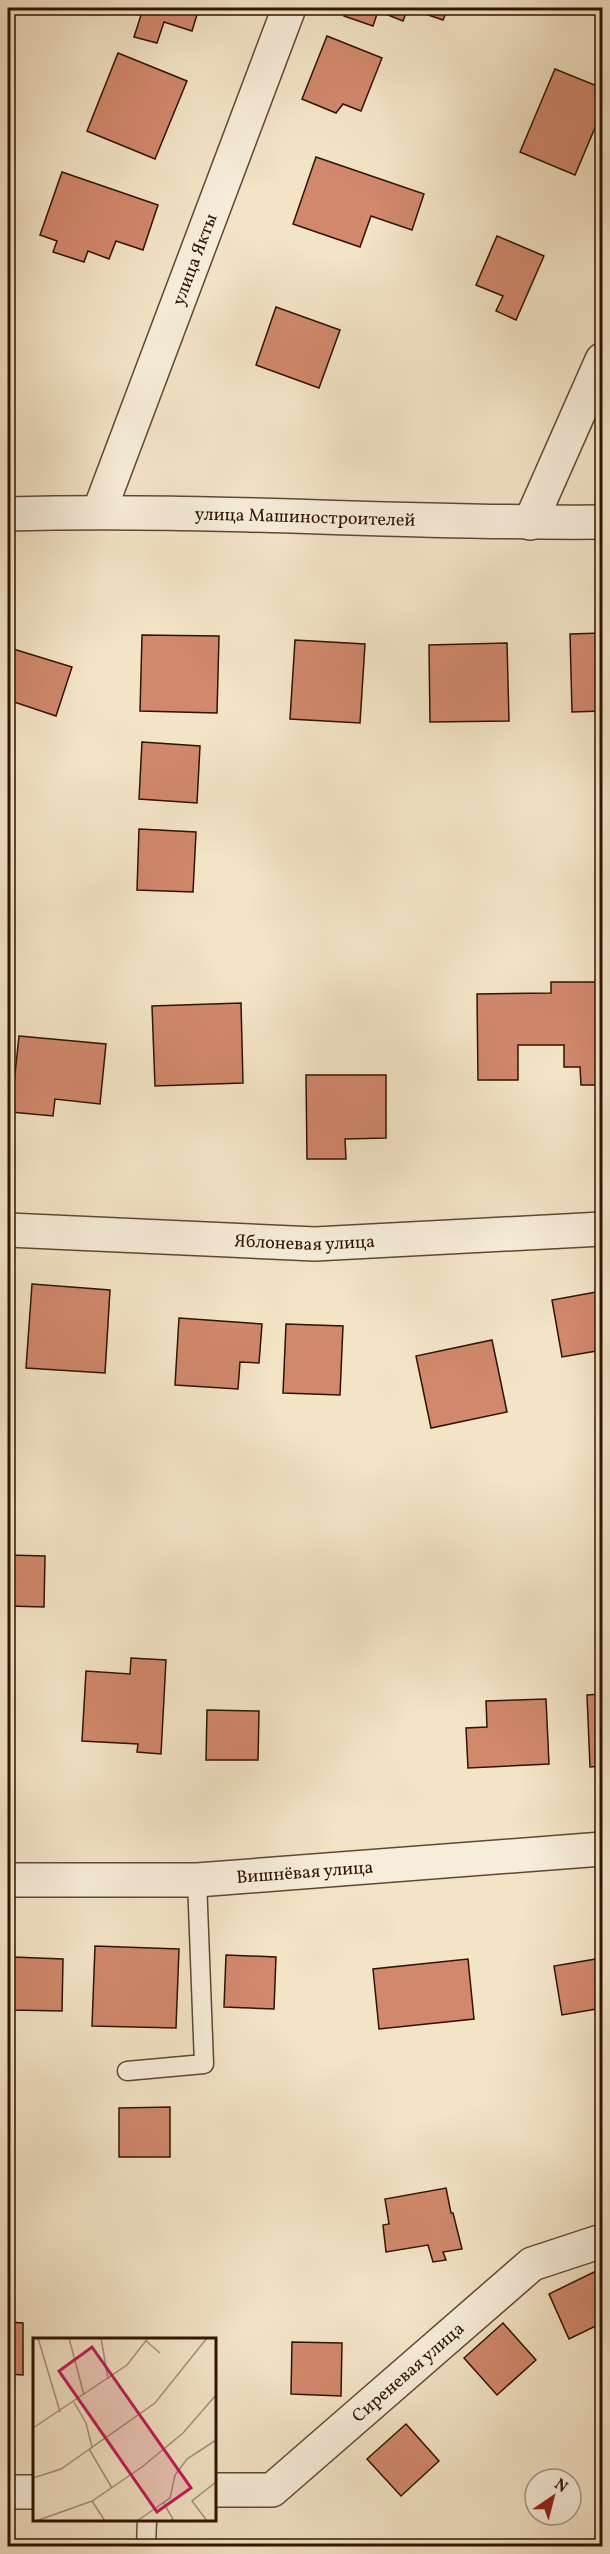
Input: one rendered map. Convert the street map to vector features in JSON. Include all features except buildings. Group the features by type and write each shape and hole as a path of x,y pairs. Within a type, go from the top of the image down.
{"street":[{"name":"улица Якты","path":"99,512 289,8"},
{"path":"530,523 603,360"},
{"name":"улица Машиностроителей","path":"8,514 99,512 530,523 603,522"},
{"name":"Яблоневая улица","path":"8,1230 315,1244 603,1229"},
{"name":"Вишнёвая улица","path":"8,1880 197,1880 603,1850"},
{"name":"Сиреневая улица","path":"216,2490 272,2490 532,2264 603,2241"},
{"path":"8,2492 33,2492"}],"lane":[{"path":"127,2071 204,2064 197,1880"},
{"path":"146,2547 147,2521"}]}
